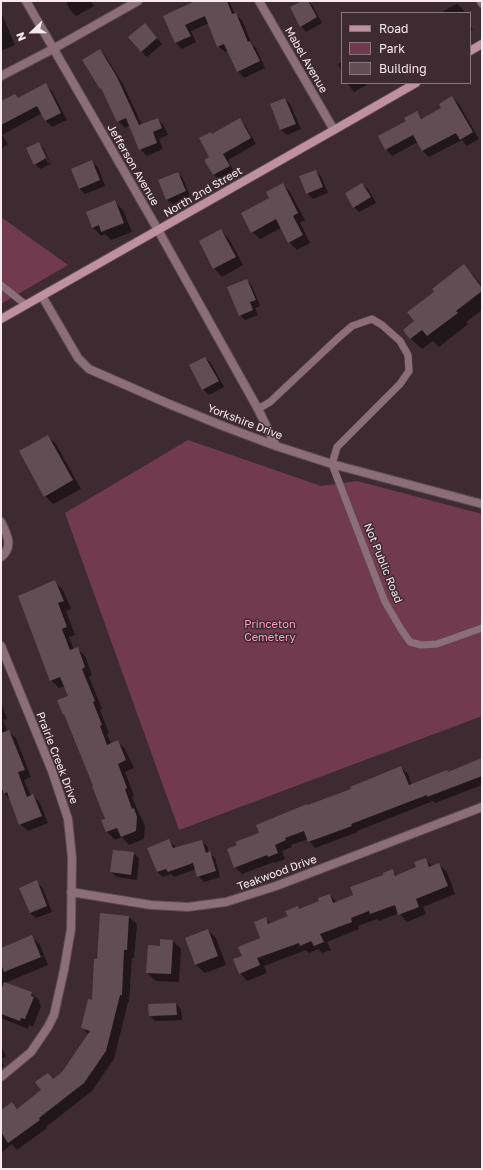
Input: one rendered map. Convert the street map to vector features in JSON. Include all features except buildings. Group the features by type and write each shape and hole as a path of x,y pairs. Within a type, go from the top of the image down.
{"street":[{"name":"Jefferson Avenue","path":"26,1 158,230 258,409 276,446"},
{"path":"1,76 53,50 138,1"},
{"name":"Mabel Avenue","path":"259,1 334,130"},
{"path":"471,50 482,44"},
{"name":"North 2nd Street","path":"1,319 414,84"},
{"name":"Yorkshire Drive","path":"42,296 78,358 90,369 169,404 276,446 332,464 482,504"},
{"path":"1,522 6,531 9,544 5,553 1,557"},
{"name":"Prairie Creek Drive","path":"1,646 52,771 68,819 72,858 71,928 54,1015 48,1027 30,1052 1,1077"},
{"name":"Teakwood Drive","path":"71,892 151,905 188,907 226,902 276,886 482,807"}],"lane":[{"path":"1,285 26,305"},
{"path":"258,409 270,402 352,326 372,319 382,324 400,341 408,355 409,371 400,384 336,447 332,464"},
{"name":"Not Public Road","path":"332,464 385,602 410,642 421,645 436,644 482,628"}],"green space":[{"path":"1,217 68,265 1,304"},
{"name":"Princeton Cemetery","path":"188,440 321,486 357,481 482,514 482,716 179,830 65,513"}]}
